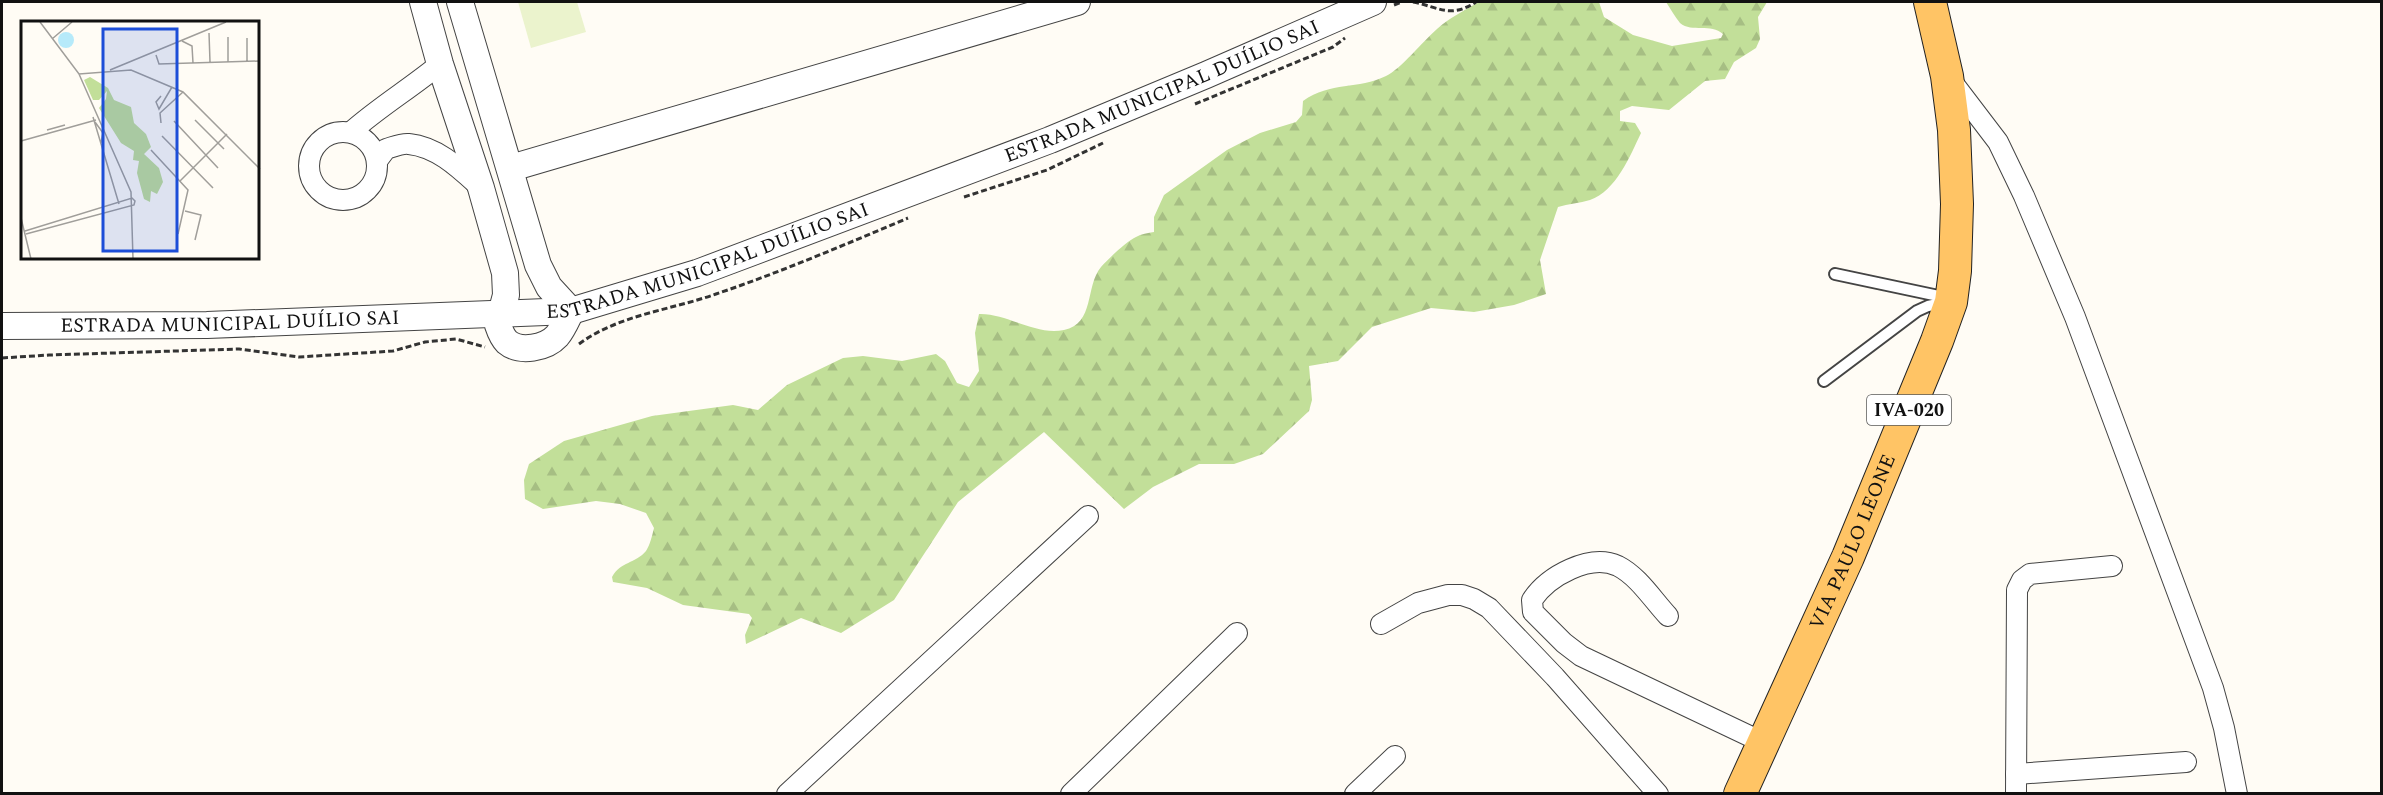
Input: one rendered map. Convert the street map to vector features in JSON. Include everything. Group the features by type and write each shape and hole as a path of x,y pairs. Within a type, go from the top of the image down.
{"main road":[{"name":"VIA PAULO LEONE","path":"1740,794 1848,557 1937,341 1951,300 1955,271 1957,204 1954,130 1947,76 1929,2"}],"street":[{"path":"423,2 505,273 506,295 499,314 498,325 508,343 531,348 544,345 556,337 572,311 549,286 538,265 460,2"},
{"path":"511,168 1077,2"},
{"name":"ESTRADA MUNICIPAL DUÍLIO SAI","path":"2,326 207,325 572,311 697,273 1050,140 1373,2"},
{"path":"351,132 378,108 404,92 440,64 464,64 479,70"},
{"path":"1947,76 1998,142 2076,317 2213,688 2224,728 2237,794"},
{"path":"351,132 363,138 373,148 377,161 376,175 370,187 359,196 346,200 332,198 321,191 313,180 309,166 312,153 319,141 332,133 351,132"},
{"path":"377,161 386,149 407,144 433,151 450,161 481,188"},
{"path":"497,246 530,236"},
{"path":"787,794 1088,516"},
{"path":"1668,616 1631,575 1617,566 1605,563 1581,566 1556,575 1532,600 1533,612 1564,644 1581,656 1762,742"},
{"path":"2112,566 2030,574 2022,580 2017,590 2016,784 2187,762"},
{"path":"1381,624 1418,603 1448,595 1474,598 1489,608 1555,676 1658,794"},
{"path":"1071,794 1238,633"},
{"path":"1355,794 1395,756"}],"lane":[{"path":"1835,274 1951,300"},
{"path":"1824,381 1917,311 1951,300"}],"path":[{"path":"1413,2 1443,11 1465,9 1476,2"}],"green space":[{"path":"518,2 577,2 586,32 531,48"},
{"path":"1479,2 1599,2 1604,17 1633,35 1672,46 1721,38 1723,34 1713,29 1685,26 1678,21 1666,2 1767,2 1758,17 1760,39 1756,48 1734,62 1725,79 1705,81 1669,110 1632,106 1620,111 1620,121 1635,123 1641,133 1621,172 1607,189 1590,200 1558,207 1540,260 1546,294 1514,305 1474,312 1431,308 1372,327 1338,361 1309,366 1312,400 1309,411 1263,454 1234,464 1199,464 1153,487 1124,509 1044,432 958,502 894,600 841,633 801,618 746,644 745,635 752,618 749,614 683,605 647,588 613,582 612,577 620,568 642,555 647,549 654,528 646,513 620,504 596,501 543,509 525,499 524,480 529,464 564,441 652,416 733,405 758,410 787,385 843,358 863,356 902,361 936,354 945,361 957,383 969,387 979,371 975,333 979,314 1000,317 1042,330 1064,330 1074,326 1085,312 1096,275 1101,267 1132,239 1154,232 1154,217 1164,195 1227,150 1260,133 1296,122 1302,115 1303,101 1313,95 1386,76 1442,25"}]}
